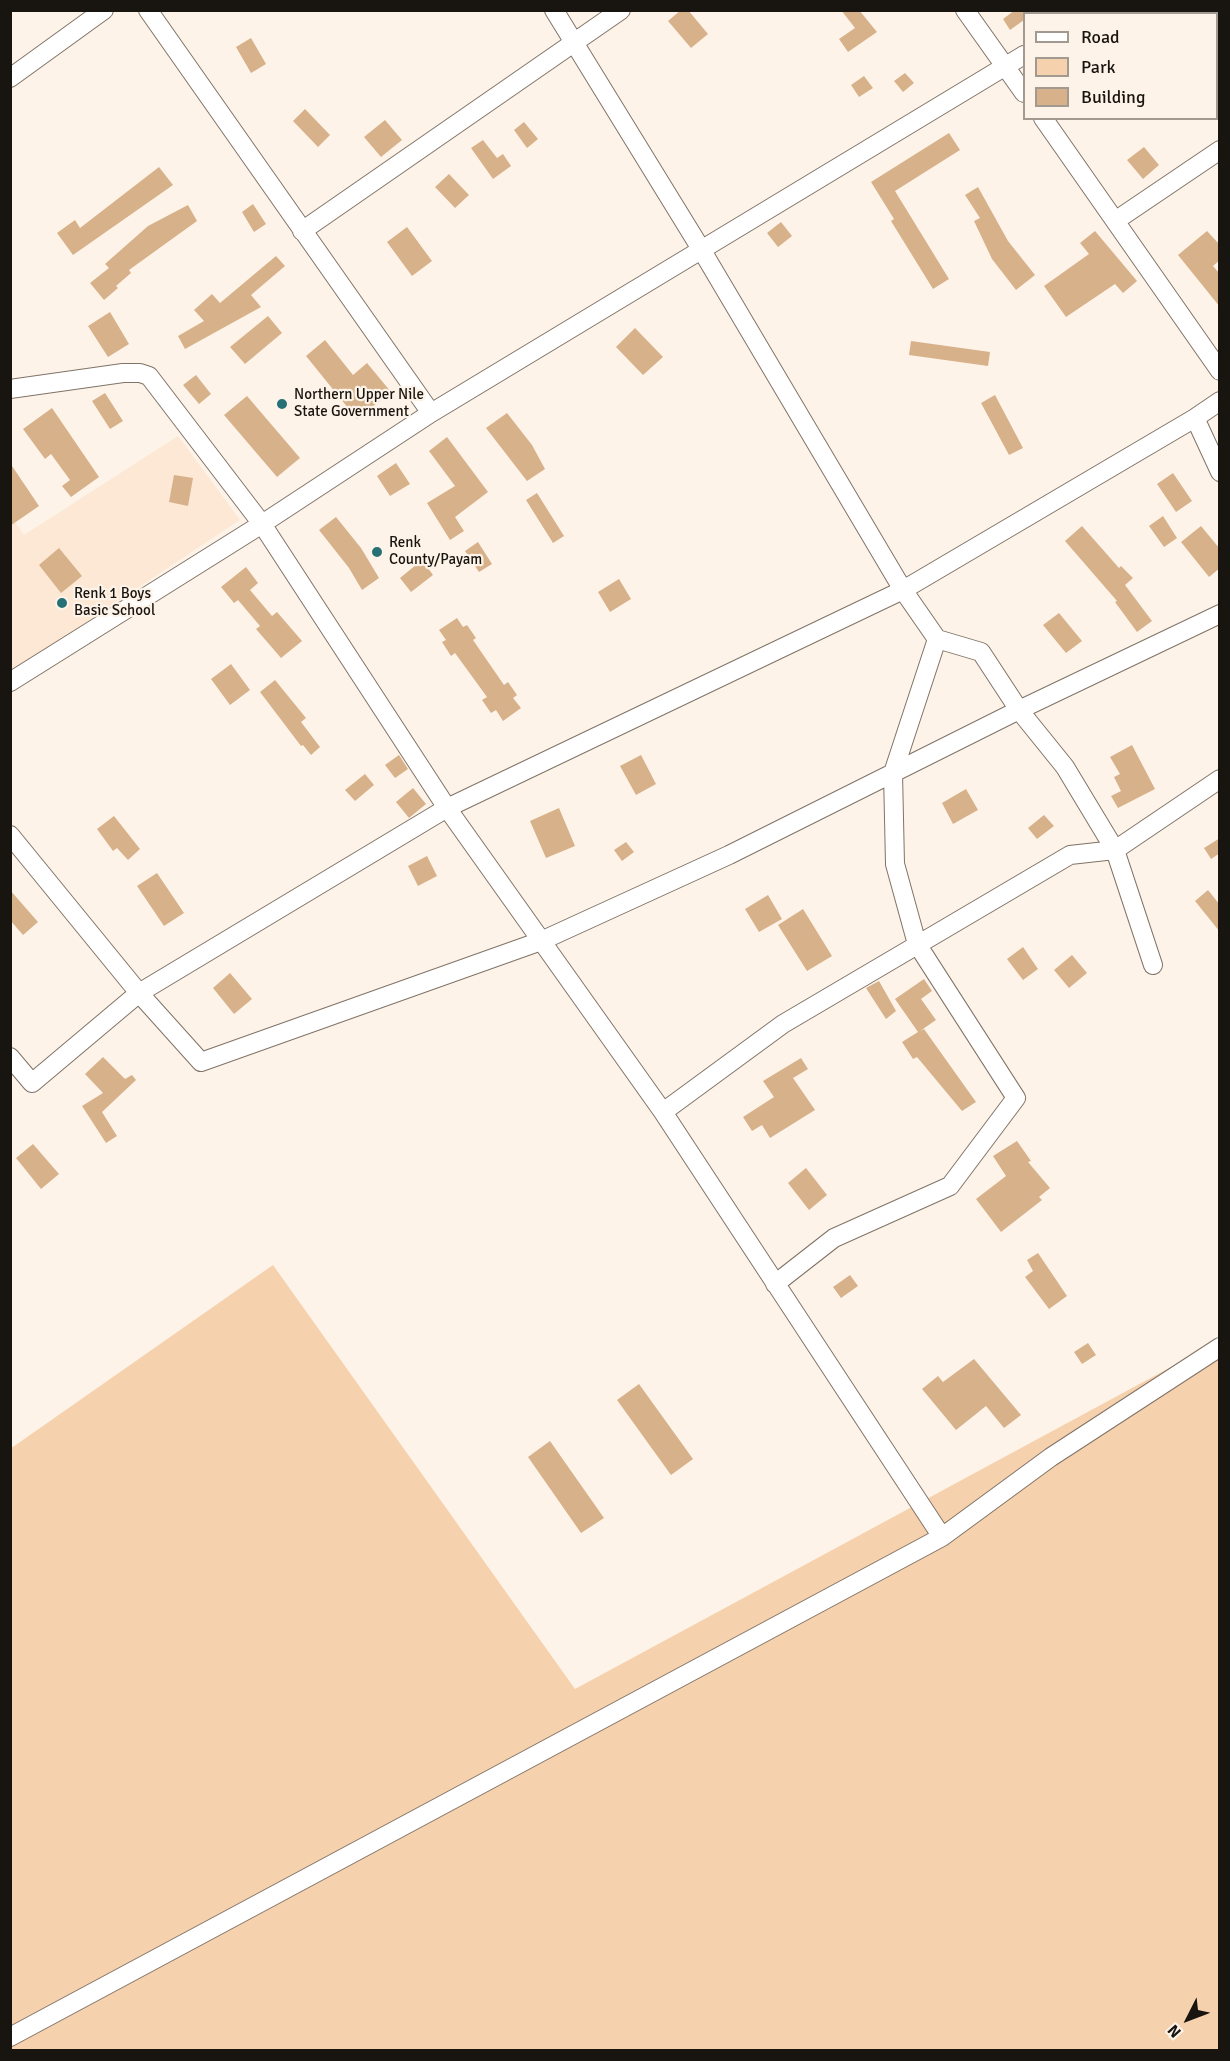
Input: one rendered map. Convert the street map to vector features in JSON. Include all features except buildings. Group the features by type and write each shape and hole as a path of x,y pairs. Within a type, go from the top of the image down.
{"street":[{"path":"10,78 105,10"},
{"path":"148,10 430,413"},
{"path":"554,10 701,249 903,590 937,639 981,652 1019,710 1065,767 1116,850 1154,965"},
{"path":"302,231 621,10"},
{"path":"965,10 1023,92"},
{"path":"10,682 262,524 430,413 1023,56"},
{"path":"1044,120 1220,371"},
{"path":"1115,221 1220,150"},
{"path":"10,389 123,373 140,373 149,376 262,524 447,808 663,1112 942,1537"},
{"path":"10,1057 32,1083 139,993 447,808 903,590 1220,401"},
{"path":"1195,418 1220,472"},
{"path":"10,835 139,993 201,1062 541,941 729,855 1019,710 1220,614"},
{"path":"776,1284 834,1238 950,1186 1016,1098 917,944 895,864 893,773 937,639"},
{"path":"663,1112 783,1024 1070,855 1116,850 1220,779"},
{"path":"10,2037 942,1537 1051,1457 1220,1347"}],"shaded area":[{"name":"Renk 1 Boys Basic School","path":"178,436 240,520 11,672 10,515 24,535"}],"green space":[{"path":"273,1265 575,1689 1219,1341 1219,2050 11,2050 10,1449"}],"place":[{"name":"Northern Upper Nile State Government","path":"282,404"},
{"name":"Renk County/Payam","path":"377,552"},
{"name":"Renk 1 Boys Basic School","path":"62,603"}]}
